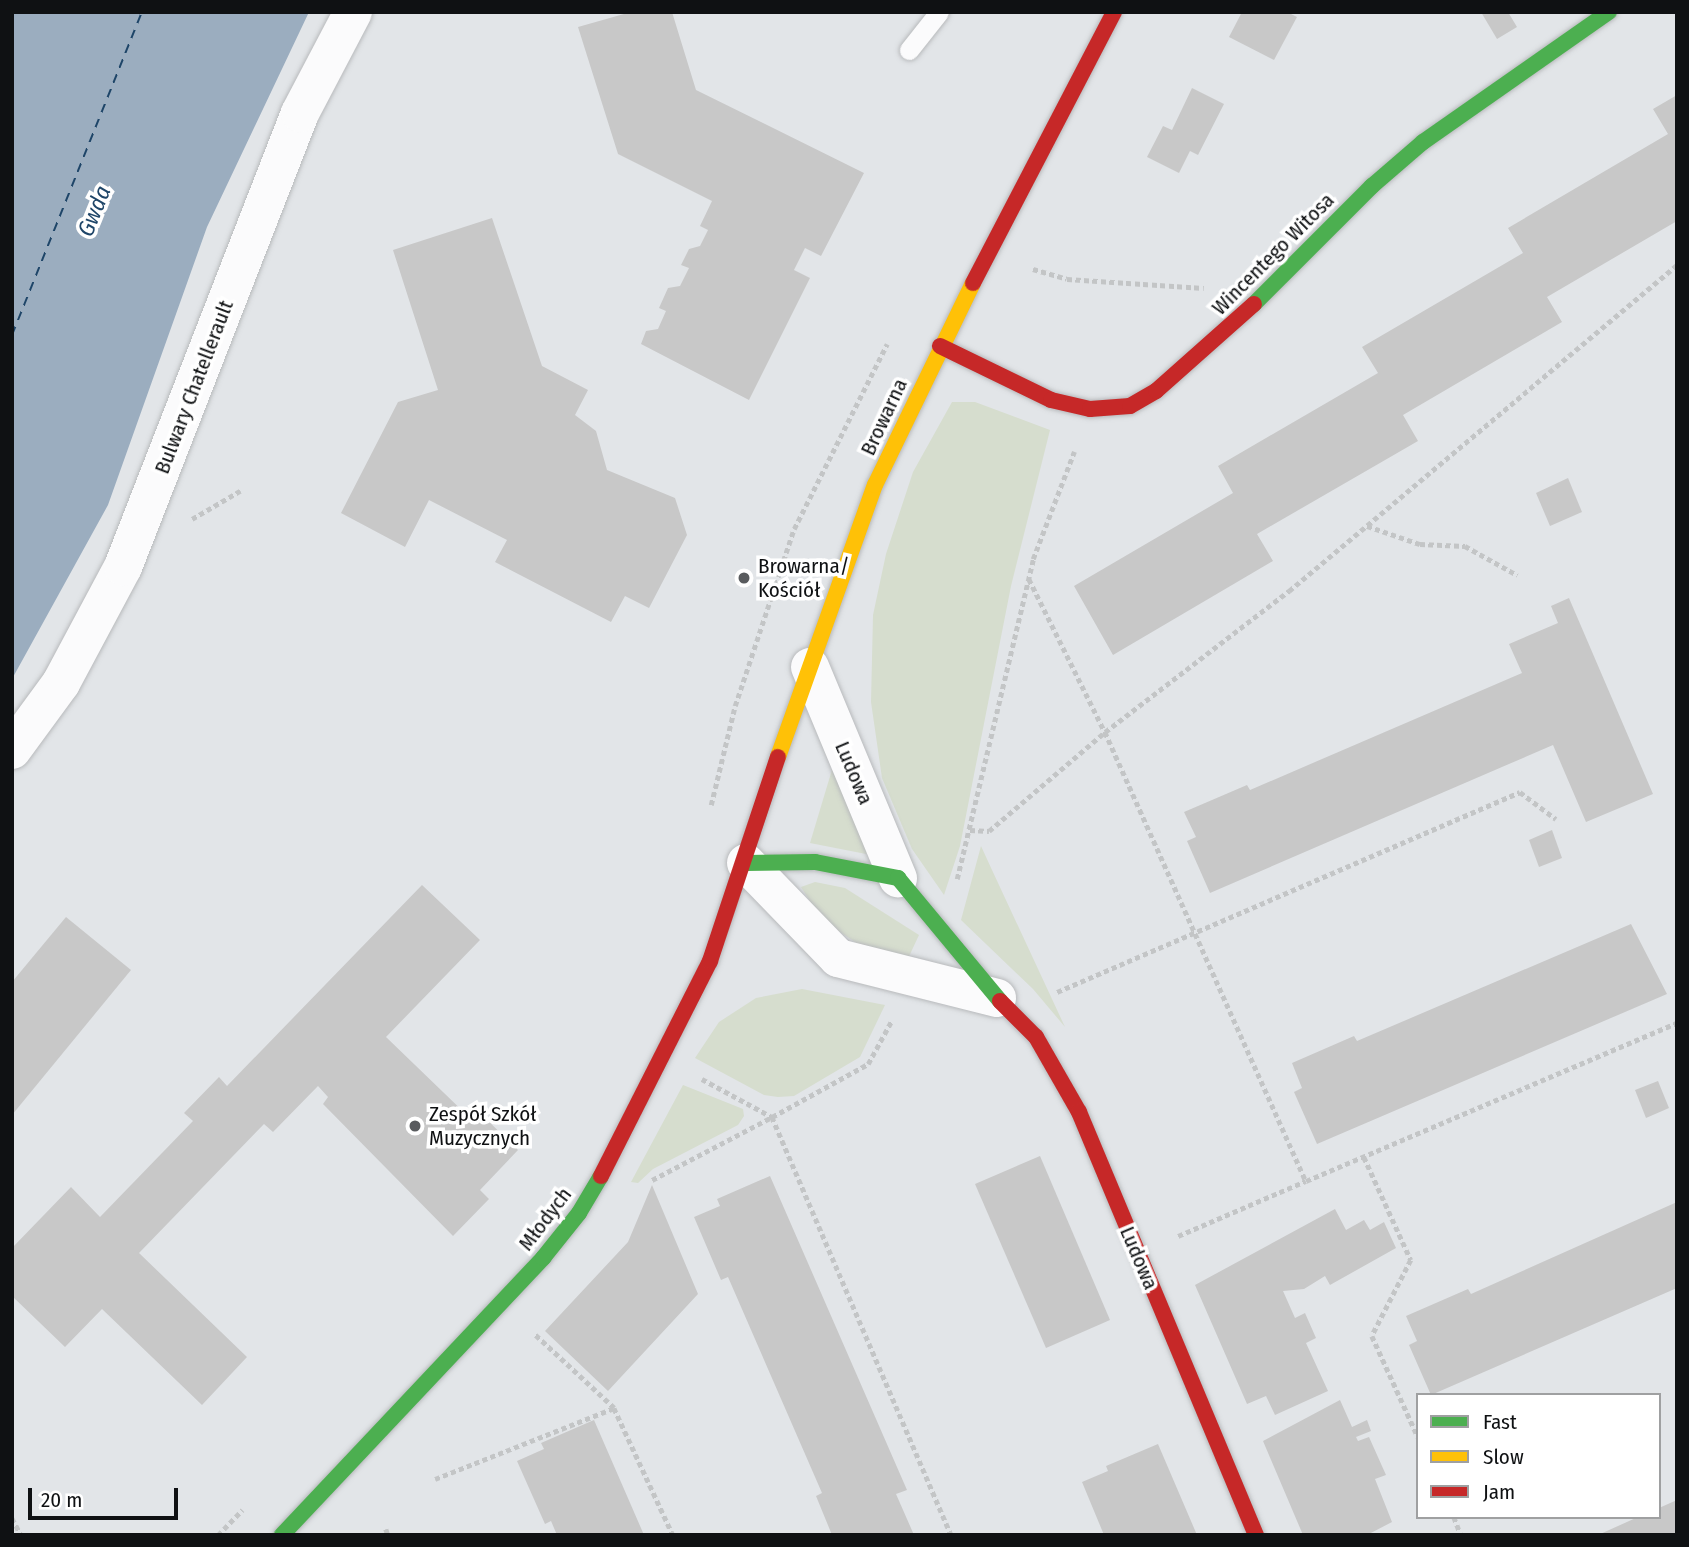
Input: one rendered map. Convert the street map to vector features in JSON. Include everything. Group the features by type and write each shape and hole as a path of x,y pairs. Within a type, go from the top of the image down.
{"street":[{"name":"Bulwary Chatellerault","path":"12,750 61,683 123,567 300,113 353,12"},
{"name":"Browarna","path":"746,863 810,667 875,485 940,346 1114,12"},
{"name":"Wincentego Witosa","path":"940,346 1051,400 1090,409 1130,406 1156,391 1256,302 1372,186 1423,142 1609,12"},
{"name":"Ludowa","path":"810,667 898,878 997,998 1036,1037 1079,1112 1256,1535"},
{"path":"746,863 815,862 898,878"},
{"path":"746,863 838,958 997,998"},
{"name":"Młodych","path":"282,1535 543,1258 579,1213 665,1059 710,961 746,863"}],"lane":[{"path":"909,50 939,12"}],"path":[{"path":"970,830 989,831 1105,732 1367,525 1677,265"},
{"path":"1021,266 1067,279 1205,288 1256,302"},
{"path":"709,812 735,706 794,529 893,332"},
{"path":"938,926 954,890 970,830 1029,579 1090,409"},
{"path":"1367,525 1420,544 1465,546 1517,575"},
{"path":"1029,579 1105,732 1306,1181"},
{"path":"1057,992 1520,792 1556,820"},
{"path":"644,1187 868,1064 913,979"},
{"path":"1173,1239 1677,1023"},
{"path":"665,1059 772,1117 951,1535"},
{"path":"1364,1157 1411,1260 1372,1336 1416,1433"},
{"path":"525,1341 539,1324"},
{"path":"533,1332 614,1408 673,1535"},
{"path":"435,1479 614,1408"},
{"path":"218,1535 247,1504"},
{"path":"12,1518 21,1535"},
{"path":"386,1529 388,1535"}],"green space":[{"path":"952,402 975,402 1050,430 1011,586 960,846 944,895 912,849 882,778 871,702 873,615 886,554 913,472"},
{"path":"834,763 869,845 866,854 810,843"},
{"path":"981,846 1065,1027 1033,989 961,920"},
{"path":"815,882 845,888 919,935 905,965 873,954 822,920 801,887"},
{"path":"802,989 885,1005 860,1057 794,1096 778,1097 764,1095 695,1058 719,1022 756,998"},
{"path":"683,1085 743,1109 744,1116 738,1125 653,1169 638,1183 631,1182"}],"water":[{"name":"Gwda","path":"12,12 309,12 207,227 108,505 12,679"}],"building":[{"path":"631,12 672,12 696,90 864,173 821,256 805,248 794,270 810,278 749,400 641,344 646,331 658,329 666,311 659,308 668,288 680,286 689,268 681,265 689,249 700,246 708,230 700,226 712,201 618,154 578,27"},
{"path":"1242,12 1287,12 1297,17 1274,60 1229,37"},
{"path":"1481,12 1508,12 1517,27 1497,39"},
{"path":"1192,88 1224,104 1198,155 1190,151 1179,173 1147,157 1163,126 1172,130"},
{"path":"1677,95 1677,221 1547,297 1562,322 1403,415 1418,441 1257,534 1273,561 1113,655 1074,586 1233,493 1218,466 1378,373 1362,347 1523,253 1508,228 1668,134 1653,109"},
{"path":"492,218 542,366 588,390 575,415 596,431 607,470 675,498 687,535 649,608 625,596 611,622 495,562 507,540 429,500 405,547 341,513 398,402 438,390 393,250"},
{"path":"1568,478 1582,512 1550,526 1536,493"},
{"path":"1569,598 1653,794 1586,822 1553,745 1210,893 1187,841 1196,837 1184,812 1247,785 1250,790 1522,673 1509,644 1558,623 1551,606"},
{"path":"1552,830 1562,858 1539,867 1529,840"},
{"path":"422,885 480,940 386,1037 472,1120 480,1113 518,1150 480,1190 489,1199 453,1236 323,1104 328,1097 318,1086 273,1132 264,1124 139,1253 247,1357 202,1405 102,1309 65,1347 12,1296 12,1248 71,1187 100,1217 193,1121 184,1113 219,1077 227,1086"},
{"path":"66,917 131,970 12,1115 12,982"},
{"path":"1631,924 1667,994 1317,1144 1294,1092 1302,1088 1292,1063 1354,1036 1357,1041"},
{"path":"1658,1081 1669,1108 1646,1118 1635,1090"},
{"path":"1040,1156 1110,1320 1046,1348 975,1184"},
{"path":"770,1176 907,1490 896,1494 914,1535 832,1535 816,1496 822,1493 728,1277 721,1280 694,1217 720,1206 717,1199"},
{"path":"652,1185 698,1294 608,1391 545,1331 628,1242"},
{"path":"1677,1202 1677,1288 1436,1393 1430,1393 1409,1345 1417,1341 1406,1316 1468,1289 1471,1294"},
{"path":"1335,1209 1346,1230 1364,1220 1370,1230 1384,1222 1396,1248 1330,1285 1325,1276 1304,1289 1283,1291 1295,1318 1305,1313 1316,1338 1306,1343 1328,1391 1275,1415 1266,1396 1247,1404 1195,1285"},
{"path":"1340,1400 1352,1427 1367,1420 1371,1431 1356,1437 1358,1441 1369,1437 1386,1475 1375,1479 1392,1522 1367,1535 1303,1535 1263,1441"},
{"path":"594,1420 644,1535 557,1535 551,1521 545,1524 517,1461 544,1449 541,1443"},
{"path":"1158,1444 1197,1535 1104,1535 1082,1482 1108,1471 1106,1466"},
{"path":"1677,1500 1677,1535 1598,1535 1634,1519 1661,1519 1661,1507"}],"ferry route":[{"path":"12,335 142,12"}],"traffic: fast":[{"path":"1254,304 1372,186 1423,142 1609,12"},
{"path":"746,863 815,862 898,878 1000,1001"},
{"path":"282,1535 543,1258 579,1213 601,1176"}],"traffic: slow":[{"path":"778,757 875,485 973,283"}],"traffic: jam":[{"path":"973,283 1114,12"},
{"path":"940,346 1051,400 1090,409 1130,406 1156,391 1254,304"},
{"path":"601,1176 710,961 778,757"},
{"path":"1000,1001 1036,1037 1079,1112 1256,1535"}],"place":[{"name":"Browarna/ Kościół","path":"744,578"},
{"name":"Zespół Szkół Muzycznych","path":"415,1126"}]}
